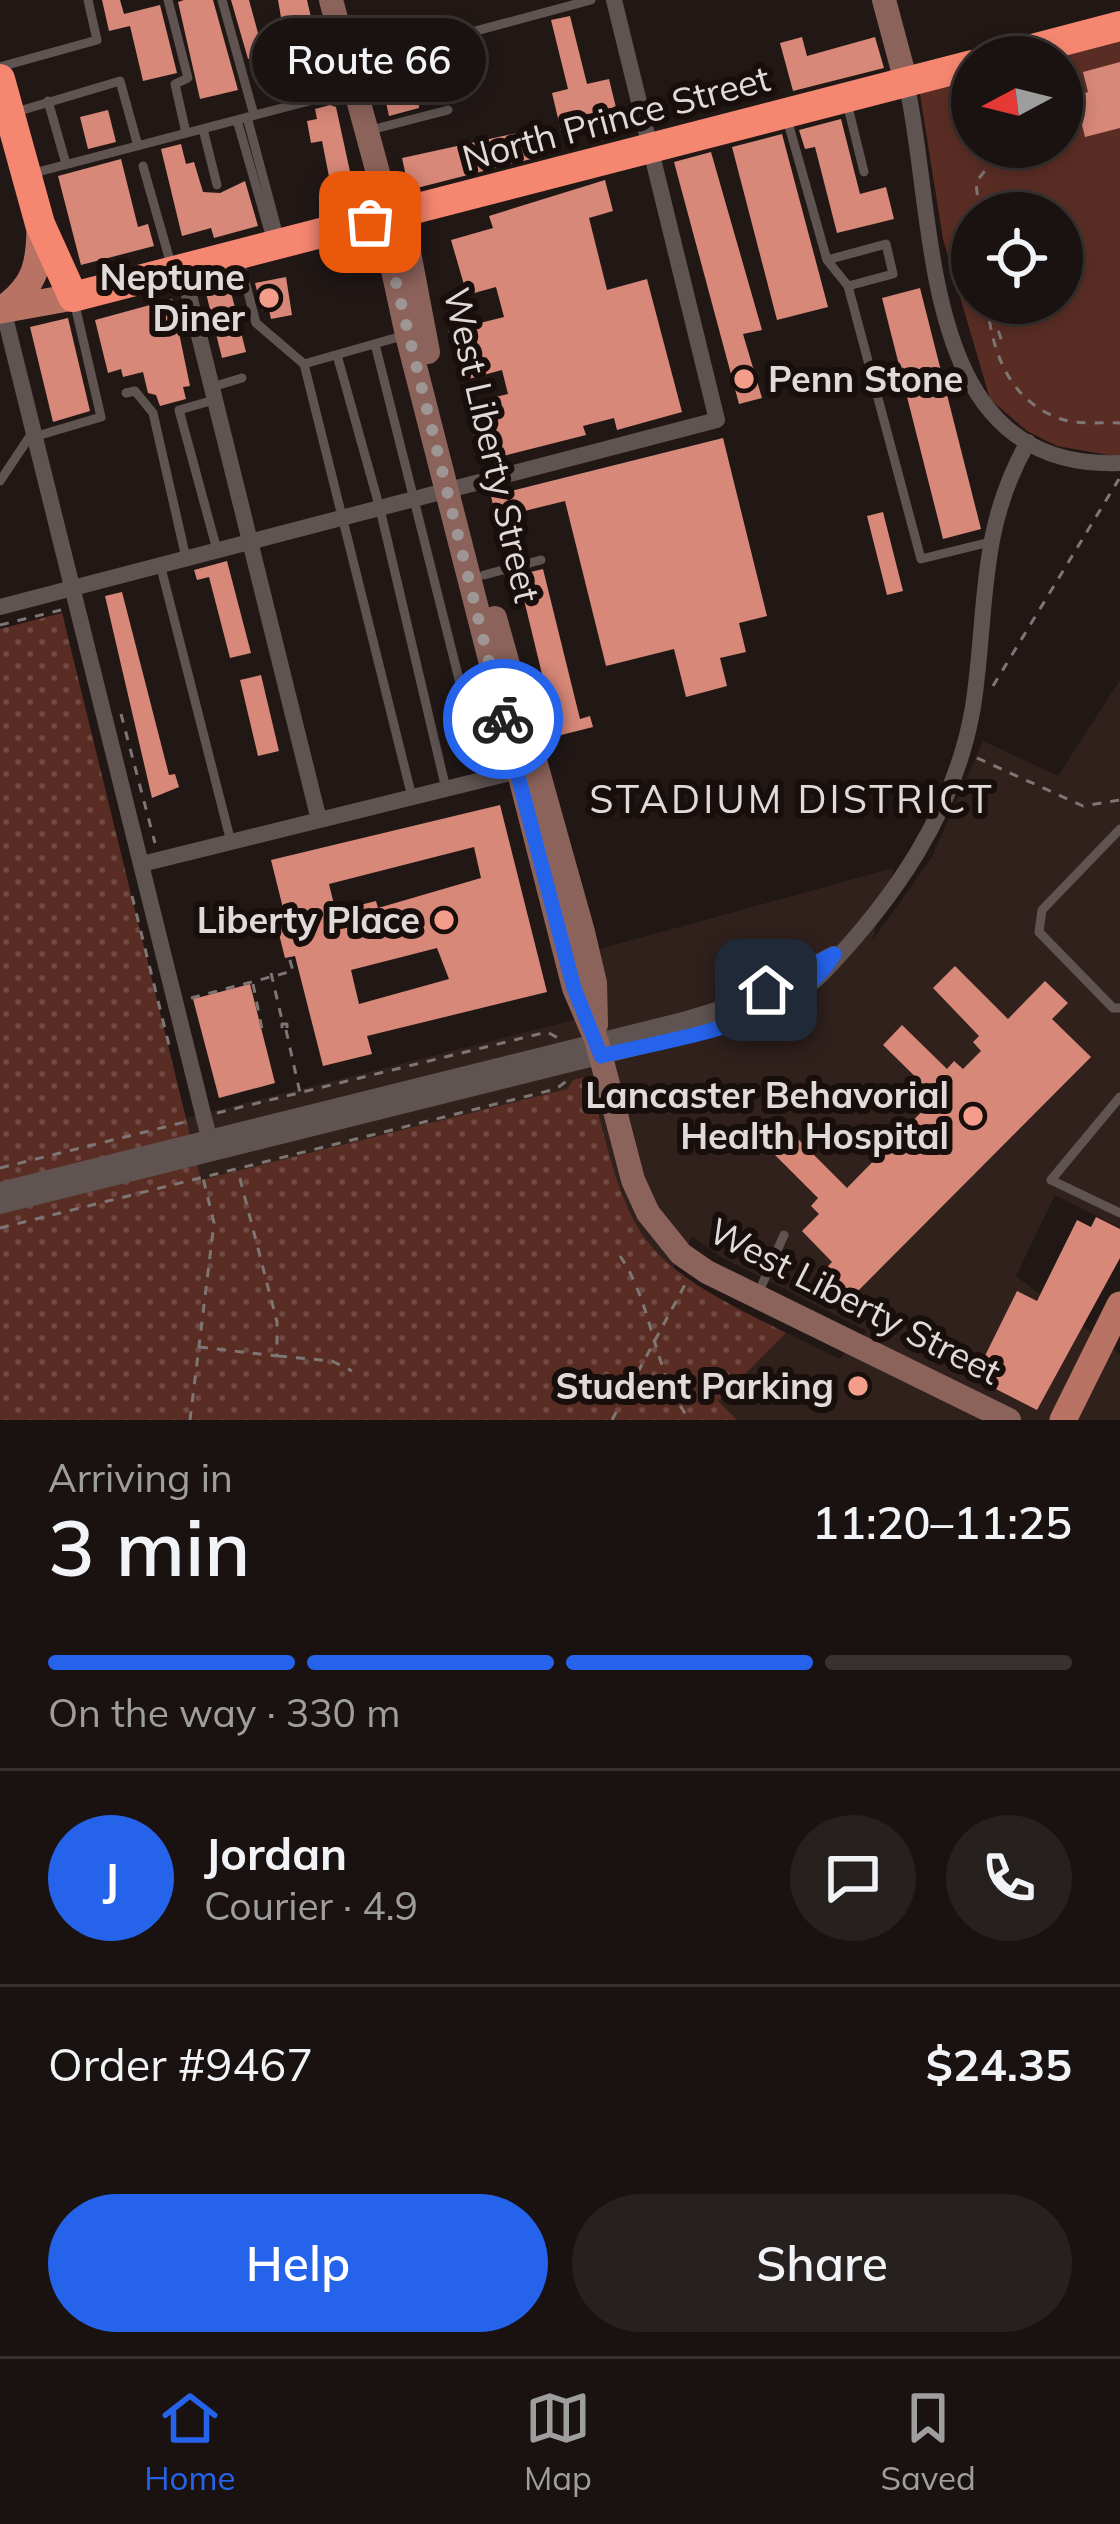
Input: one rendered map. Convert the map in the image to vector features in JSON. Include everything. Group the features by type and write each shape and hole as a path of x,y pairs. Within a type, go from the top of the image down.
{"highway":[{"path":"1082,36 1120,26"},
{"name":"North Prince Street","path":"74,297 951,70"},
{"path":"0,79 5,117 40,224 74,297"}],"main road":[{"name":"West Liberty Street","path":"331,0 390,218 388,247 415,333 524,769"},
{"path":"884,0 906,82"},
{"path":"2,310 34,280 40,264 40,224"},
{"name":"North Prince Street","path":"2,310 74,297"},
{"name":"West Liberty Street","path":"454,490 484,575 574,988 599,1049 633,1180 648,1213 681,1254 1009,1420"},
{"path":"1063,1420 1108,1349 1120,1305"}],"street":[{"path":"0,607 718,420 614,0"},
{"path":"906,82 922,153 930,243 959,364 984,410 1028,442 1085,460 1120,463"},
{"path":"178,272 214,393 319,820"},
{"path":"2,310 76,588 210,1144"},
{"path":"0,1190 599,1049 736,1004 834,954 912,867 960,759 973,706 990,542 1006,482 1028,442"},
{"path":"142,864 524,769"},
{"path":"0,1206 210,1144"}],"lane":[{"path":"0,67 97,40 88,0"},
{"path":"169,0 188,78 175,84 186,133"},
{"path":"222,0 277,246"},
{"path":"26,175 246,117 587,0"},
{"path":"5,117 120,81 138,146"},
{"path":"845,98 864,172"},
{"path":"48,100 66,164"},
{"path":"367,131 448,110"},
{"path":"786,113 826,260 848,286 921,560 990,542"},
{"path":"202,129 218,185"},
{"path":"142,166 178,272"},
{"path":"826,260 886,244 893,274 848,286"},
{"path":"239,256 256,323 304,364 412,797"},
{"path":"0,481 36,433 101,417 74,297"},
{"path":"304,364 415,333"},
{"path":"375,344 484,779"},
{"path":"337,355 380,509 446,788"},
{"path":"153,416 179,410 242,378"},
{"path":"126,393 135,391 153,416 186,558"},
{"path":"179,410 217,550"},
{"path":"484,575 541,560"},
{"path":"160,564 231,842"},
{"path":"1120,829 1042,910 1038,921 1039,932 1113,1008 1120,1008"},
{"path":"1120,1097 1051,1180 1120,1213"},
{"path":"758,1297 784,1235"}],"path":[{"path":"989,324 991,339 1011,381 1054,416 1120,423"},
{"path":"999,324 1003,345"},
{"path":"991,339 1000,337"},
{"path":"986,697 1120,477"},
{"path":"0,625 63,609 64,615"},
{"path":"117,699 153,842 165,844"},
{"path":"970,755 1073,803 1120,800"},
{"path":"132,887 172,1056"},
{"path":"189,998 292,971 289,957"},
{"path":"735,994 742,989 741,978 761,973 770,978"},
{"path":"271,975 300,1094"},
{"path":"253,982 263,1034"},
{"path":"217,1114 547,1032 567,1038"},
{"path":"0,1228 556,1089 575,1073"},
{"path":"0,1168 185,1122 186,1114"},
{"path":"237,1169 277,1322 277,1356"},
{"path":"190,1420 214,1223 203,1178"},
{"path":"620,1256 640,1288 651,1338 690,1420"},
{"path":"612,1420 651,1338 688,1280"},
{"path":"199,1347 332,1361 352,1371"}],"shaded area":[{"path":"1120,36 1120,457 1057,446 1027,431 990,399 968,324 1083,324 1083,192 951,192 951,266 919,88 951,80 951,168 1083,168 1083,46"},
{"path":"62,613 186,1118 606,1012 592,951 894,868 872,941 932,857 983,741 1058,776 1120,680 1120,1228 1055,1195 1016,1276 1120,1354 1120,1420 0,1420 0,629","holes":["692,1237 721,1257 867,1331 839,1359 695,1287 672,1270"]},
{"path":"62,613 201,1180 567,1089 573,1080 589,1076 615,1175 645,1238 666,1262 696,1284 786,1333 718,1401 737,1420 0,1420 0,629"}],"building":[{"path":"102,0 120,0 124,14 160,5 177,73 143,81 130,26 109,31"},
{"path":"213,0 238,90 200,99 178,2"},
{"path":"231,0 249,0 264,55 248,59"},
{"path":"278,0 307,0 327,87 294,92"},
{"path":"570,16 587,84 609,79 621,128 597,134 594,123 561,131 552,93 568,89 551,20"},
{"path":"802,37 807,56 875,37 884,68 793,91 780,43"},
{"path":"426,54 429,67 417,70 419,108 389,116 378,67"},
{"path":"1120,62 1120,128 1085,137 1083,94 1088,92 1083,72"},
{"path":"336,107 357,204 328,211 326,204 334,202 322,141 311,143 307,121 317,119 315,109"},
{"path":"108,110 116,142 88,149 80,117"},
{"path":"841,119 860,194 886,187 894,219 837,233 815,147 805,149 799,130"},
{"path":"535,129 539,157 409,190 402,158"},
{"path":"782,134 828,307 777,320 732,147"},
{"path":"181,144 186,164 194,162 203,192 220,193 245,181 258,226 214,238 211,228 182,236 161,149"},
{"path":"711,152 762,330 743,334 762,398 739,404 674,162"},
{"path":"121,159 138,227 148,224 154,246 81,265 58,176"},
{"path":"605,180 613,211 589,218 607,290 647,279 682,412 617,430 614,418 583,426 586,435 480,462 466,404 508,394 502,370 461,381 448,331 504,317 496,287 467,295 451,240 493,228 489,216"},
{"name":"Neptune Diner","path":"286,277 292,315 271,319 269,310 262,311 255,283"},
{"path":"230,288 246,352 222,358 206,293"},
{"path":"920,288 981,529 943,539 882,298"},
{"path":"172,299 190,386 183,387 186,399 160,406 156,395 148,393 143,372 123,377 121,369 108,373 95,320"},
{"path":"68,318 90,411 53,422 30,327"},
{"path":"723,438 767,616 739,623 746,652 720,658 727,686 686,697 674,649 606,666 565,501 496,518 491,496"},
{"path":"883,512 903,591 887,595 867,516"},
{"path":"227,561 251,653 230,658 209,577 197,580 194,570"},
{"path":"543,569 580,719 590,716 593,727 557,736 518,575"},
{"path":"122,592 169,775 175,774 179,787 152,798 105,596"},
{"path":"261,675 279,751 258,756 240,680"},
{"name":"Liberty Place","path":"500,805 547,992 367,1036 372,1054 323,1066 295,956 285,958 276,922 286,920 271,860","holes":["474,847 481,878 378,908 376,901 356,906 361,923 340,929 329,884","437,948 449,979 359,1004 351,970"]},
{"name":"Lancaster Behavorial Health Hospital","path":"955,966 1008,1019 1045,981 1068,1003 1052,1019 1091,1057 845,1304 808,1287 832,1262 802,1231 819,1214 811,1206 818,1198 775,1155 794,1135 847,1188 936,1097 883,1045 902,1025 947,1069 954,1061 963,1069 981,1051 973,1042 979,1036 933,988"},
{"path":"250,984 275,1083 219,1098 193,999"},
{"path":"1096,1217 1120,1229 1120,1258 1037,1410 974,1378 1017,1291 1037,1301 1077,1220 1091,1227"}],"way so far":[{"path":"370,222 390,218 388,247 503,719"}],"place":[{"name":"Route 66","path":"370,222"},
{"name":"Neptune Diner","path":"269,298"},
{"name":"Penn Stone","path":"744,379"},
{"name":"Liberty Place","path":"444,920"},
{"name":"Lancaster Behavorial Health Hospital","path":"973,1116"},
{"name":"Student Parking","path":"858,1386"}],"district":[{"name":"STADIUM DISTRICT","path":"792,799"}],"route":[{"path":"503,719 574,988 601,1056 742,1018 803,987 824,972 834,954 766,990"}]}
